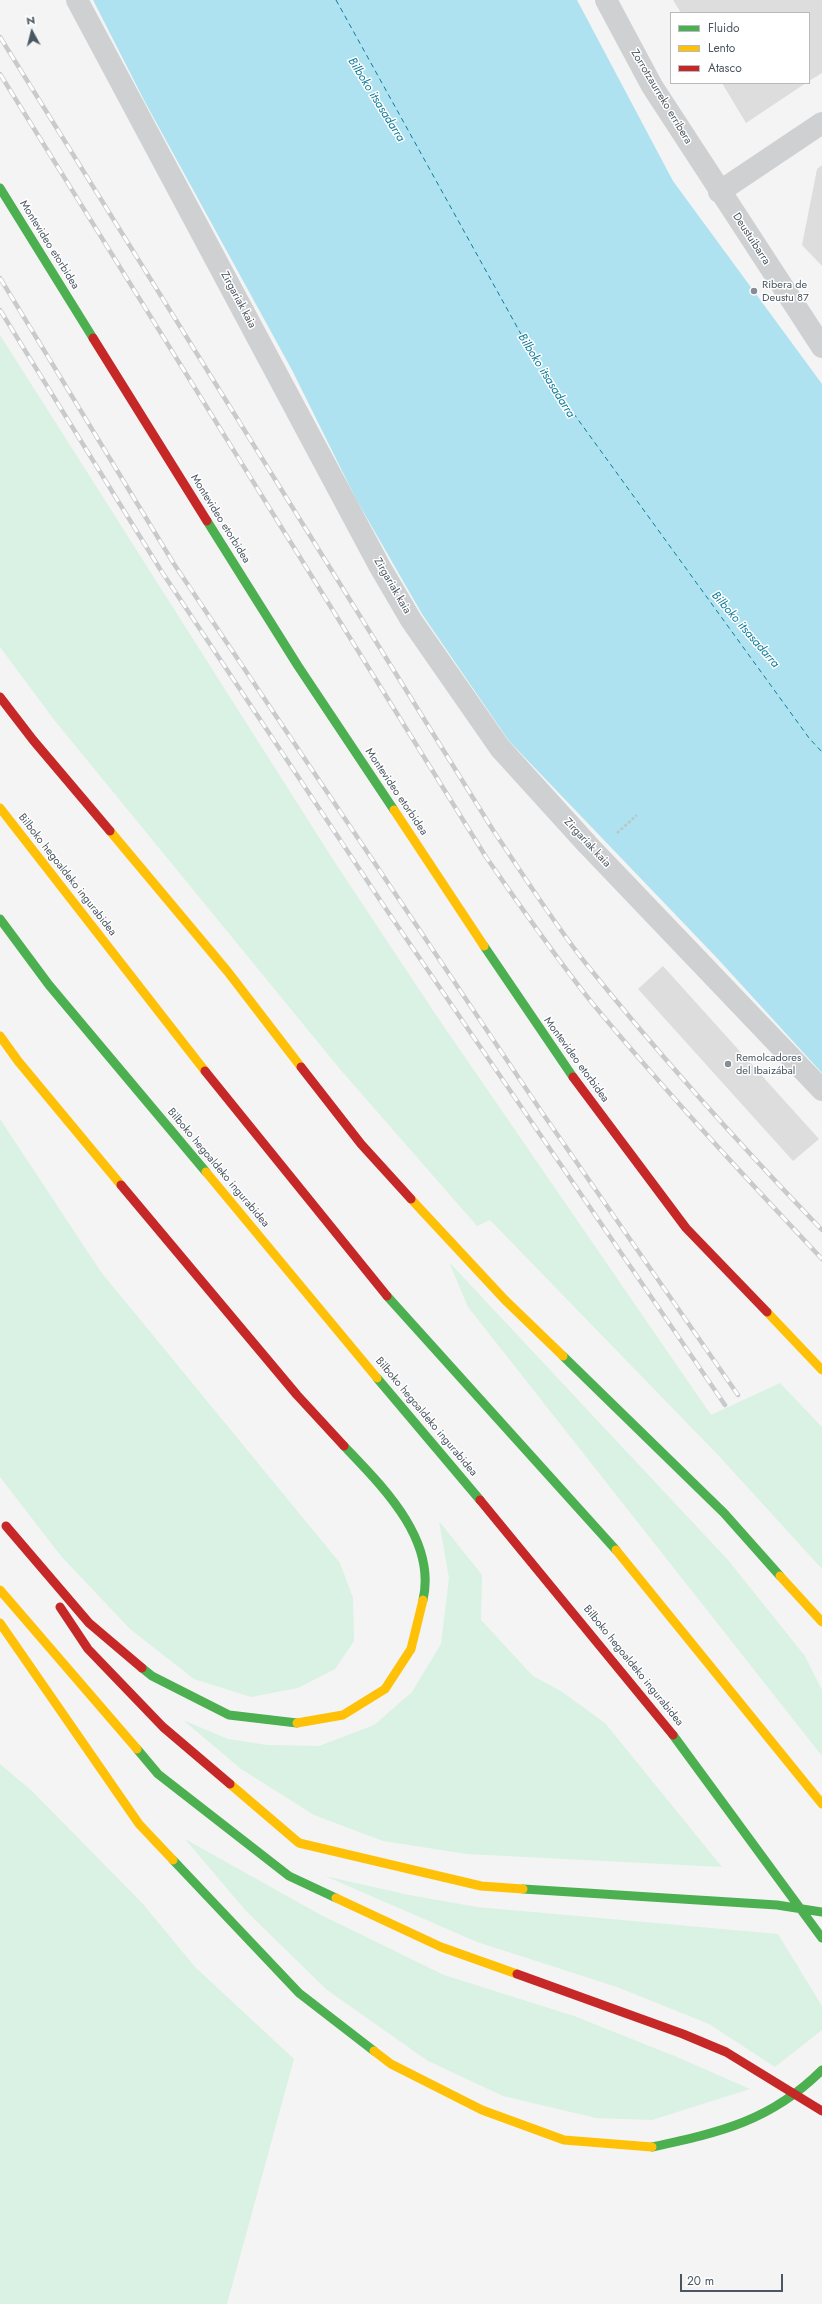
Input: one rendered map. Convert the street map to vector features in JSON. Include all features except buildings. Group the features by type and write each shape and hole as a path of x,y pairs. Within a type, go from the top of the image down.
{"main road":[{"name":"Montevideo etorbidea","path":"0,188 298,666 551,1047 686,1228 822,1370"},
{"path":"0,697 33,740 228,972 361,1144 505,1300 724,1513 822,1622"},
{"name":"Bilboko hegoaldeko ingurabidea","path":"0,808 201,1066 405,1318 626,1562 822,1804"},
{"name":"Bilboko hegoaldeko ingurabidea","path":"0,919 49,985 556,1591 678,1741 822,1938"},
{"path":"0,1036 18,1061 297,1396 386,1491 419,1544 426,1586 411,1649 385,1689 343,1715 298,1723 229,1716 152,1676 89,1623 6,1526"},
{"path":"0,1518 88,1649 163,1727 298,1843 481,1886 777,1905 822,1912"},
{"path":"0,1590 158,1774 289,1876 441,1947 683,2034 726,2052 822,2111"},
{"path":"0,1623 139,1824 299,1993 391,2064 482,2110 564,2140 650,2147 719,2132 761,2116 803,2089 822,2070"}],"street":[{"name":"Zirgariak kaia","path":"77,0 380,567 411,620 500,748 822,1090"},
{"name":"Zorrotzaurreko erribera","path":"606,0 652,86 719,192"},
{"path":"719,192 822,123"},
{"name":"Deustuibarra","path":"719,192 822,347"}],"green space":[{"path":"0,335 334,861 436,1015 711,1415 780,1383 822,1427 822,1569 718,1455 490,1220 477,1226 339,1068 55,721 0,647"},
{"path":"0,1119 101,1272 340,1563 353,1598 354,1641 335,1669 298,1688 251,1697 194,1679 130,1629 61,1556 0,1477"},
{"path":"449,1262 728,1560 805,1656 822,1690 822,1756 468,1307"},
{"path":"439,1521 482,1575 481,1620 533,1676 561,1691 605,1723 722,1867 467,1854 383,1841 314,1815 241,1769 183,1720 228,1739 267,1745 319,1746 374,1725 412,1692 441,1644 449,1578"},
{"path":"0,1764 32,1791 143,1904 195,1967 294,2059 227,2304 0,2304"},
{"path":"185,1839 321,1915 444,1975 574,2016 677,2057 750,2089 652,2120 596,2118 503,2096 428,2061 327,1990 246,1911"},
{"path":"325,1876 409,1895 477,1907 778,1934 822,2006 822,2030 775,2067 709,2024 617,1987 477,1942"}],"water":[{"name":"Bilboko itsasadarra","path":"93,0 577,0 673,181 822,384 822,1073 717,958 509,741 422,614 356,499 292,370 145,102"}],"ferry route":[{"path":"336,0 537,363 809,738 822,752"}],"railway":[{"path":"0,37 493,830 550,916 574,949 672,1067 761,1166 822,1230"},
{"path":"0,74 486,857 525,913 593,1004 677,1101 822,1259"},
{"path":"0,278 174,564 541,1111 738,1395"},
{"path":"0,310 160,569 386,909 725,1405"}],"traffic: fast":[{"path":"0,188 93,338"},
{"path":"207,521 298,666 394,810"},
{"path":"0,919 49,985 206,1172"},
{"path":"484,946 573,1077"},
{"path":"387,1296 616,1550"},
{"path":"563,1356 724,1513 780,1576"},
{"path":"377,1378 480,1500"},
{"path":"344,1446 389,1496 403,1515 414,1535 422,1556 425,1578 423,1600"},
{"path":"142,1668 152,1676 229,1715 297,1723"},
{"path":"673,1735 822,1938"},
{"path":"137,1749 158,1774 289,1876 336,1898"},
{"path":"173,1860 299,1993 374,2051"},
{"path":"523,1889 777,1905 822,1912"},
{"path":"652,2147 700,2136 744,2122 764,2113 803,2087 822,2070"}],"traffic: slow":[{"path":"0,808 205,1071"},
{"path":"394,810 484,946"},
{"path":"110,831 228,972 301,1067"},
{"path":"0,1036 18,1061 121,1185"},
{"path":"206,1172 377,1378"},
{"path":"411,1199 505,1300 563,1356"},
{"path":"767,1312 822,1370"},
{"path":"616,1550 822,1804"},
{"path":"780,1576 822,1622"},
{"path":"0,1590 137,1749"},
{"path":"297,1723 343,1715 385,1689 411,1649 423,1600"},
{"path":"0,1623 139,1824 173,1860"},
{"path":"230,1784 299,1843 481,1886 523,1889"},
{"path":"336,1898 441,1947 517,1974"},
{"path":"374,2051 391,2064 482,2110 564,2140 652,2147"}],"traffic: jam":[{"path":"93,338 207,521"},
{"path":"0,697 33,740 110,831"},
{"path":"301,1067 361,1144 411,1199"},
{"path":"205,1071 387,1296"},
{"path":"573,1077 686,1228 767,1312"},
{"path":"121,1185 297,1395 344,1446"},
{"path":"480,1500 673,1735"},
{"path":"6,1526 89,1623 142,1668"},
{"path":"60,1607 88,1649 163,1727 230,1784"},
{"path":"517,1974 683,2034 726,2052 822,2111"}],"place":[{"name":"Ribera de Deustu 87","path":"754,291"},
{"name":"Remolcadores del Ibaizábal","path":"728,1064"}]}
